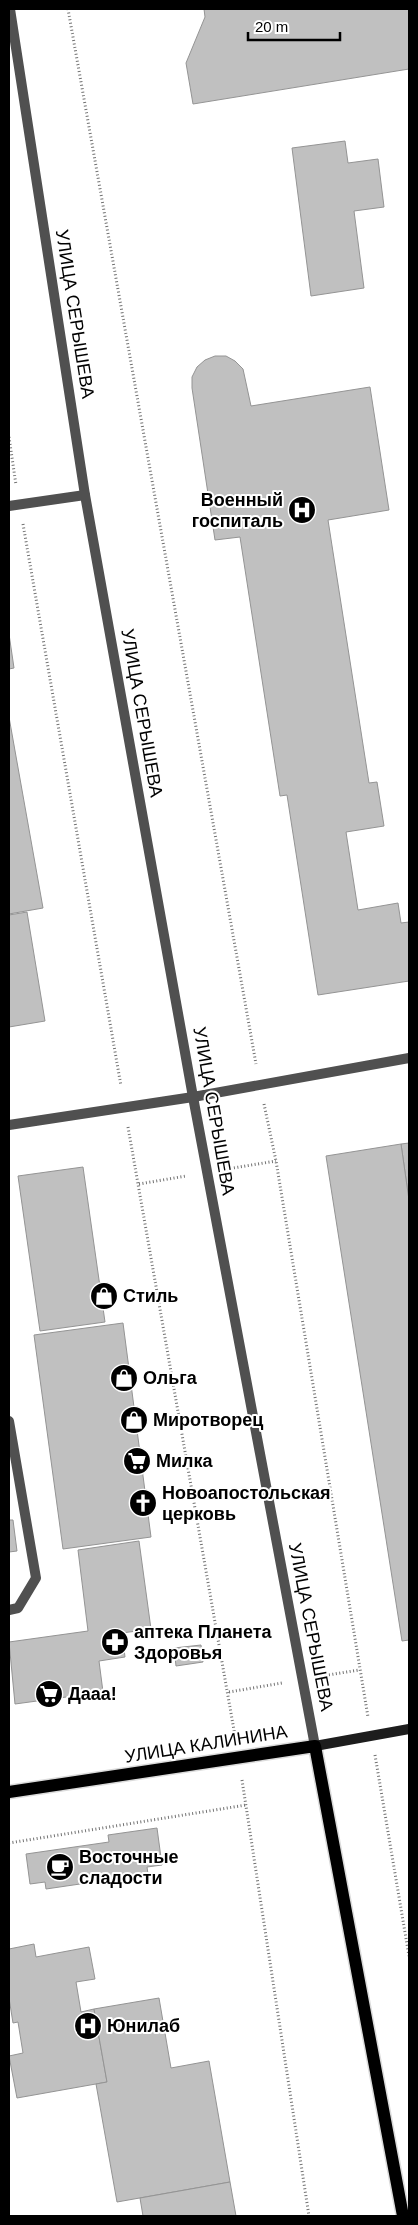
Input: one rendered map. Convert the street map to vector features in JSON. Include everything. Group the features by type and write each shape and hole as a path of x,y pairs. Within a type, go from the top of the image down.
{"main road":[{"name":"УЛИЦА КАЛИНИНА","path":"9,1792 315,1746 409,1729"},
{"name":"УЛИЦА СЕРЫШЕВА","path":"315,1746 403,2216"}],"street":[{"name":"УЛИЦА СЕРЫШЕВА","path":"10,9 85,495 193,1097 315,1746"},
{"path":"14,505 85,495"},
{"path":"9,1124 193,1097 409,1058"},
{"path":"9,1421 36,1578 18,1608 9,1610"}],"path":[{"path":"68,9 245,1010 276,1161 409,1956"},
{"path":"9,436 14,505 125,1108 229,1692 309,2216"},
{"path":"9,1843 246,1806"}],"building":[{"path":"204,9 409,9 409,69 193,104 186,63 205,17"},
{"path":"345,141 348,163 378,159 384,207 354,211 364,288 311,296 292,148"},
{"path":"215,356 226,356 243,369 251,406 370,387 389,510 328,520 369,783 377,782 384,826 346,832 358,910 398,903 401,923 409,922 409,981 318,995 287,795 280,796 240,537 215,540 192,388 192,377 197,367 205,360"},
{"path":"9,634 14,668 9,669"},
{"path":"9,717 43,908 9,914"},
{"path":"27,912 45,1021 9,1027 9,915"},
{"path":"409,1143 409,1200 401,1144"},
{"path":"401,1144 409,1200 409,1640 402,1641 326,1156"},
{"path":"83,1167 105,1322 40,1331 18,1176"},
{"path":"123,1323 151,1537 63,1549 34,1335"},
{"path":"9,1520 13,1520 17,1551 9,1552"},
{"path":"139,1541 151,1629 122,1633 125,1657 99,1661 103,1692 15,1704 9,1642 88,1631 78,1550"},
{"path":"201,1645 203,1662 176,1666 174,1648"},
{"path":"157,1828 162,1865 147,1867 148,1874 46,1889 45,1882 30,1884 26,1854 109,1842 108,1835"},
{"path":"34,1944 36,1957 89,1947 95,1979 76,1982 81,2012 94,2009 107,2082 17,2098 9,2056 23,2053 18,2022 13,2023 9,1998 9,1949"},
{"path":"159,1998 171,2068 209,2061 230,2182 117,2202 96,2084 107,2082 94,2009"},
{"path":"230,2182 236,2216 143,2216 140,2198"}],"place":[{"name":"Военный госпиталь","path":"302,510"},
{"name":"Стиль","path":"104,1296"},
{"name":"Ольга","path":"124,1378"},
{"name":"Миротворец","path":"134,1420"},
{"name":"Милка","path":"137,1461"},
{"name":"Новоапостольская церковь","path":"143,1503"},
{"name":"аптека Планета Здоровья","path":"115,1642"},
{"name":"Дааа!","path":"49,1694"},
{"name":"Восточные сладости","path":"60,1867"},
{"name":"Юнилаб","path":"88,2026"}]}
